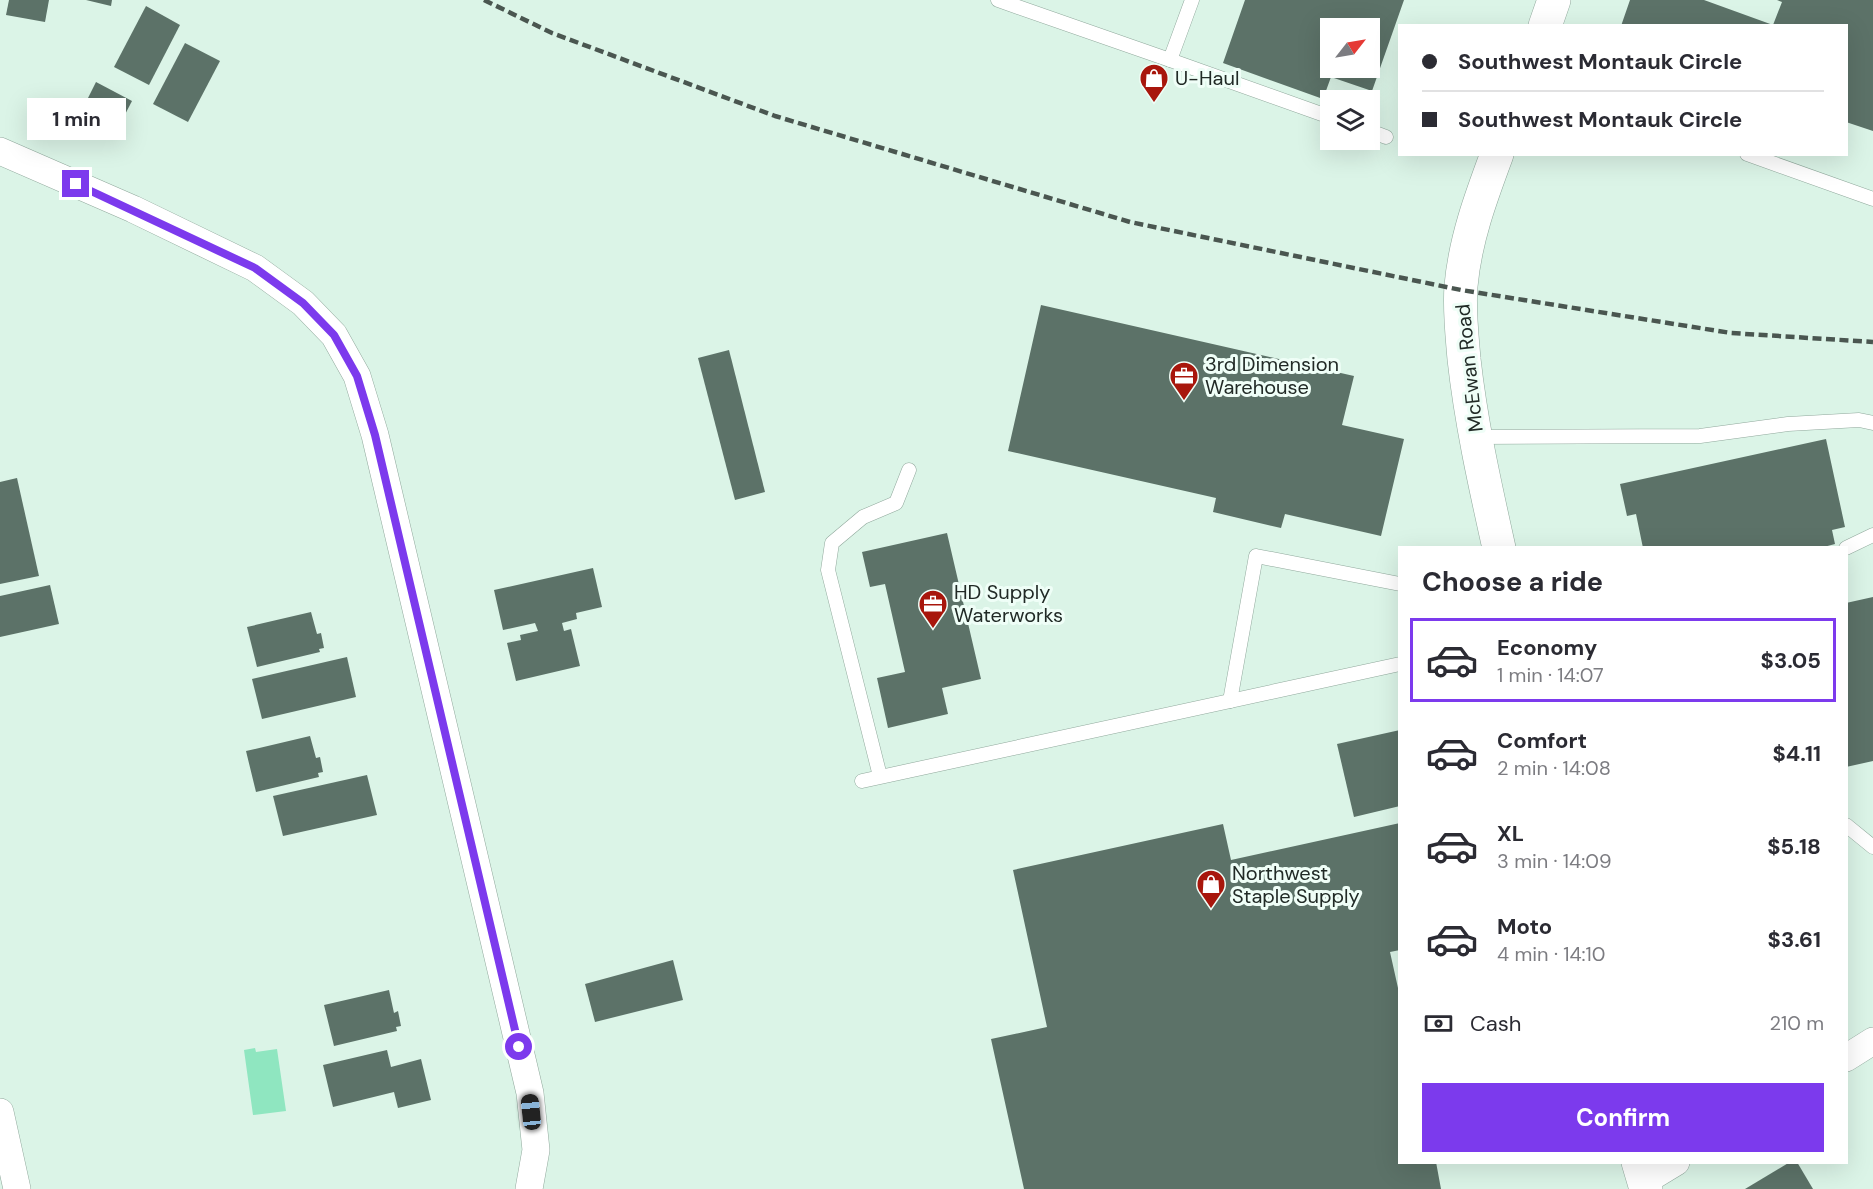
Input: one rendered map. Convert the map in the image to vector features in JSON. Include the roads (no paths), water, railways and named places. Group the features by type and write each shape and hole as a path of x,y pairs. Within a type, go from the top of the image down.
{"street":[{"path":"1546,24 1554,0"},
{"path":"0,151 133,209 255,268 303,303 334,335 357,376 375,435 530,1093 536,1150 528,1189"},
{"name":"McEwan Road","path":"1496,156 1467,244 1461,290 1461,332 1476,437 1500,546"},
{"path":"1848,1057 1873,1041"},
{"path":"0,1112 17,1189"},
{"path":"1640,1181 1672,1164"}],"lane":[{"path":"998,0 1320,113"},
{"path":"1170,60 1192,0"},
{"path":"1380,135 1386,137"},
{"path":"1753,156 1873,199"},
{"path":"1476,437 1700,436 1788,424 1859,420 1873,423"},
{"path":"880,776 828,570 832,543 863,517 896,503 909,470"},
{"path":"1848,547 1873,535"},
{"path":"1230,701 1256,556 1398,584"},
{"path":"861,781 1398,664"},
{"path":"1848,827 1873,847"}],"railway":[{"path":"484,0 552,33 775,116 1130,222 1461,290 1731,333 1873,342"}],"place":[{"name":"U-Haul","path":"1154,104"},
{"name":"3rd Dimension Warehouse","path":"1184,402"},
{"name":"HD Supply Waterworks","path":"933,630"},
{"name":"Northwest Staple Supply","path":"1211,910"}]}
